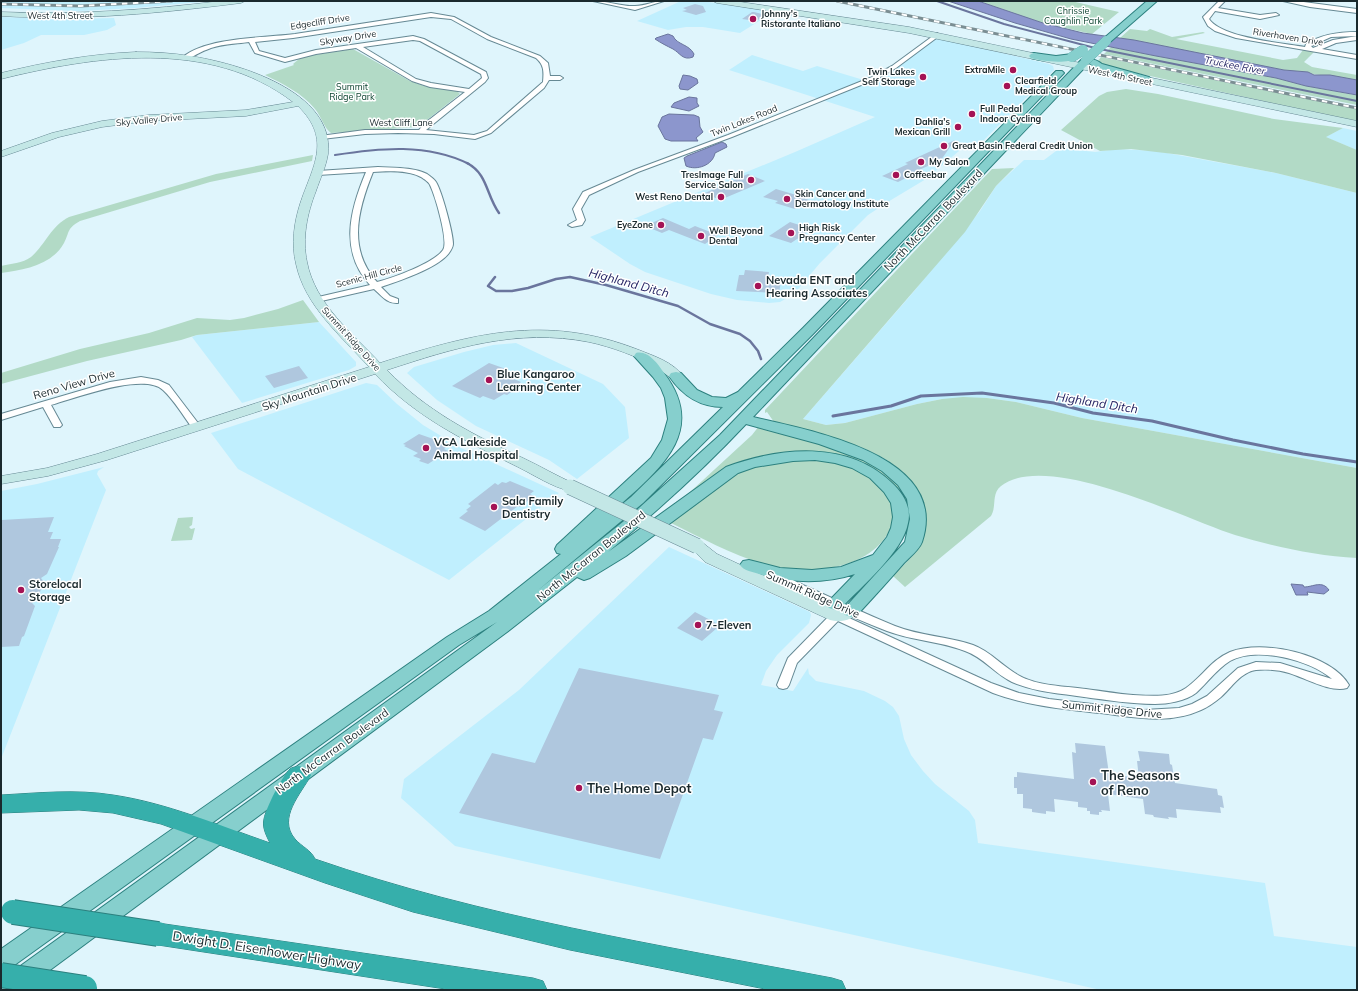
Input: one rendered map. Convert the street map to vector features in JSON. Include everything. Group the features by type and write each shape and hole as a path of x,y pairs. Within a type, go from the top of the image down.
{"highway":[{"path":"299,775 281,804 275,821 275,831 280,841 289,850 301,859 334,876"},
{"path":"1,804 79,801 113,804 163,815 334,876 413,901 570,939 832,990"},
{"name":"Dwight D. Eisenhower Highway","path":"7,911 533,990"},
{"path":"1,975 90,989"}],"main road":[{"path":"1113,22 1140,1"},
{"path":"1077,62 1096,51 1134,16 1153,1"},
{"path":"1077,62 1083,50 1094,39"},
{"path":"1034,56 1056,58 1099,66 1146,79"},
{"name":"North McCarran Boulevard","path":"1,962 453,641 501,610 608,525 665,474 993,140 1077,62"},
{"name":"North McCarran Boulevard","path":"5,990 536,601 664,496 743,419 1008,143 1077,62"},
{"path":"993,140 1008,143"},
{"path":"453,641 561,551 647,471 665,450 674,428 675,419 672,398 661,377 641,356"},
{"path":"676,376 690,392 698,397 715,402 723,403 736,400 749,389"},
{"path":"743,419 841,445 858,451 875,459 891,470 910,489 918,506 919,515 913,542 840,610"},
{"path":"536,601 620,552 732,470 752,462 782,456 809,455 834,459 860,467 880,479 896,496 902,511 900,527 896,537 840,610"},
{"path":"750,565 783,574 830,574 864,564 889,546"}],"street":[{"name":"West 4th Street","path":"1,14 71,17 163,10 241,1"},
{"path":"596,1 635,8 661,1"},
{"name":"West 4th Street","path":"717,1 844,19 937,35 1077,62 1304,113"},
{"path":"1214,9 1222,1"},
{"path":"1286,1 1310,6 1354,10 1352,1"},
{"path":"1214,9 1254,16 1276,15"},
{"name":"Riverhaven Drive","path":"1214,9 1206,19 1214,31 1238,37 1357,57"},
{"name":"West 4th Street","path":"1,10 118,14"},
{"name":"Edgecliff Drive","path":"186,57 207,46 302,34 417,16 434,15 452,18 489,38 538,57 545,63 547,78"},
{"path":"1357,34 1337,35 1319,39 1308,45 1308,48 1311,50 1320,48 1334,41 1357,38"},
{"name":"West 4th Street","path":"937,35 1034,56"},
{"name":"Twin Lakes Road","path":"572,225 579,223 581,220 577,209 586,194 644,168 730,136 874,78 894,67 937,35"},
{"name":"Skyway Drive","path":"251,40 256,52 285,60 357,46 413,38 422,40 484,73 485,78 470,91"},
{"path":"357,46 414,80 430,85 470,91"},
{"name":"Summit Ridge Drive","path":"1,76 54,62 101,55 152,54 186,57 225,66 258,77 286,92 301,103 314,118 322,137 322,158 318,173 302,213 298,235 299,256 306,278 317,300 335,323 415,404 447,426 468,437 570,487 697,546 718,551 750,565 840,610 986,685 1018,696 1048,703 1148,715 1182,712 1205,703 1218,693 1236,673 1244,669 1259,666 1278,666 1291,669 1328,684 1343,686 1336,676 1330,671 1308,661 1287,654 1261,651 1227,658 1216,666 1190,691 1170,699 1138,700 1035,686 1014,678 986,657 970,648 951,643 928,640 904,633 840,610 711,558 697,546"},
{"path":"547,78 560,78"},
{"name":"West Cliff Lane","path":"322,137 378,131 421,131 470,137 480,136 489,132 537,91 546,82 547,78"},
{"name":"West 4th Street","path":"1146,79 1357,124"},
{"path":"421,131 427,124 470,91"},
{"name":"Sky Valley Drive","path":"1,154 56,135 106,124 155,118 235,114 301,103"},
{"path":"370,170 356,208 353,238 362,268 375,286 386,297 395,301"},
{"name":"Scenic Hill Circle","path":"317,300 399,279 445,253 449,245 432,182 421,175 404,170 318,173"},
{"name":"Sky Mountain Drive","path":"1,480 48,472 82,463 196,428 378,368 465,342 517,334 551,333 580,336 609,342 660,363 676,376"},
{"name":"Reno View Drive","path":"1,417 122,382 141,380 155,382 170,390 196,428"},
{"path":"46,404 57,425"},
{"path":"783,685 792,661 840,610"}],"shaded area":[{"path":"1,1 211,1 136,8 78,11 1,8"},
{"path":"681,1 701,1 775,11 740,33 703,27 686,27 668,30 637,21"},
{"path":"1,17 72,19 114,18 116,25 107,30 84,35 41,35 24,43 1,50"},
{"path":"934,37 1049,64 1053,66 1054,70 983,141 959,151 926,179 868,215 820,263 799,288 789,297 780,302 769,303 737,300 711,294 645,272 630,264 590,237 795,152 875,117 729,70 752,55 803,71 817,66 867,81 879,76"},
{"path":"1343,128 1357,131 1357,150 1325,137"},
{"path":"1060,148 1095,152 1118,149 1156,151 1276,173 1357,193 1357,468 1082,418 1016,402 987,398 942,399 845,423 826,425 803,419 910,296 980,211 996,186 1024,160 1044,160"},
{"path":"319,322 356,362 356,366 349,370 242,403 192,337 197,335"},
{"path":"516,343 603,384 625,407 629,438 577,479 549,460 476,426 437,400 407,373 414,367 464,352 493,345"},
{"path":"366,383 377,385 397,404 423,425 461,448 559,493 449,580 238,469 211,433"},
{"path":"104,467 98,471 97,474 106,490 1,759 1,491 37,484"},
{"path":"669,547 810,612 811,615 809,623 777,655 766,671 761,685 793,691 808,668 809,674 816,681 864,691 885,701 893,707 899,716 904,739 911,755 923,771 935,784 969,811 975,820 978,843 1265,883 1274,936 1357,947 1357,990 1101,990 455,846 401,798 404,779 519,690"}],"green space":[{"name":"Chrissie Caughlin Park","path":"978,1 1071,1 1119,12 1092,34 1043,23"},
{"path":"1130,29 1147,31 1150,29 1172,37 1203,32 1205,33 1176,39 1283,60 1297,58 1303,50 1314,52 1304,62 1312,67 1357,75 1357,80 1284,70 1120,38"},
{"path":"1111,47 1357,95 1357,105 1104,54"},
{"name":"Summit Ridge Park","path":"353,49 410,81 424,86 457,91 460,94 418,127 331,133 326,128 310,103 292,89 265,75 294,65 293,64 299,59 307,56"},
{"path":"1101,57 1357,109 1357,122 1105,66 1097,62"},
{"path":"1126,89 1158,94 1274,119 1343,128 1326,137 1357,150 1357,193 1276,173 1182,155 1131,149 1100,151 1061,130 1099,96 1107,92"},
{"path":"313,155 312,161 210,182 80,221 70,229 64,243 52,257 28,268 1,273 1,266 20,262 31,257 57,225 69,217 216,174"},
{"path":"1014,168 996,186 965,232 803,419 826,425 845,423 942,399 963,397 987,398 1016,402 1082,418 1357,468 1357,558 1311,553 1280,547 1235,535 1151,503 1082,481 1050,476 1022,477 1001,486 995,496 994,508 991,516 905,587 893,576 910,559 919,547 925,532 926,522 924,506 915,487 901,471 883,458 838,439 774,422 767,412 765,413 765,410 992,169"},
{"path":"303,300 319,322 197,335 87,361 1,384 1,373 80,349 149,333 197,318 230,320 244,318 278,309"},
{"path":"759,426 844,449 888,471 911,502 903,502 856,462 770,456 677,504 752,435"},
{"path":"788,460 822,461 842,465 867,476 881,487 889,498 893,511 892,523 887,534 879,545 867,555 844,565 809,570 792,569 768,565 740,556 671,523 736,474 758,465"},
{"path":"193,517 192,525 189,527 191,529 195,528 192,540 171,541 178,518"}],"water":[{"name":"Truckee River","path":"948,1 978,1 1043,23 1083,33 1134,40 1284,70 1308,72 1314,75 1330,75 1357,80 1357,95 1071,39 1015,23"},
{"path":"668,34 689,48 694,54 693,57 684,57 655,39"},
{"path":"683,75 697,79 698,83 688,90 680,89 679,86"},
{"path":"689,97 697,98 697,103 699,106 689,111 671,107 674,103"},
{"path":"669,114 694,115 699,117 700,127 703,132 696,138 698,141 671,141 665,139 658,126 662,117"},
{"path":"722,142 726,144 727,147 715,153 714,157 708,164 695,168 686,166 684,158 687,156"},
{"path":"1291,584 1303,585 1304,587 1323,585 1329,590 1324,594 1307,592 1308,595 1296,595"}],"building":[{"path":"695,4 703,6 706,12 696,15 682,11 687,10 683,8"},
{"name":"Johnny's Ristorante Italiano","path":"752,12 766,15 756,21 742,19"},
{"path":"955,140 941,160 908,175 910,176 898,182 882,176 908,164 905,163"},
{"path":"748,174 765,181 720,200 705,193"},
{"name":"Skin Cancer and Dermatology Institute","path":"776,189 809,200 795,209 775,203 778,201 763,197"},
{"path":"663,218 689,229 695,226 718,235 705,244 669,230 662,233 645,226"},
{"name":"High Risk Pregnancy Center","path":"790,222 812,229 791,243 769,236"},
{"name":"Nevada ENT and Hearing Associates","path":"745,270 769,272 768,277 772,278 772,281 781,281 779,293 736,291 739,275 744,275"},
{"name":"Blue Kangaroo Learning Center","path":"489,363 506,369 500,373 521,382 516,386 519,387 507,395 504,394 494,400 483,396 480,398 452,386"},
{"path":"299,366 308,378 274,388 265,376"},
{"name":"VCA Lakeside Animal Hospital","path":"419,434 442,442 440,443 447,446 444,449 448,451 428,464 419,461 421,459 413,456 418,453 404,446 406,445 403,444"},
{"name":"Sala Family Dentistry","path":"510,481 534,491 530,494 534,496 485,531 459,518 468,511 466,510 471,506 468,504 495,483 498,485 502,482 506,483"},
{"name":"Storelocal Storage","path":"54,517 48,532 53,532 50,539 61,539 59,547 47,574 41,578 44,582 38,597 32,603 35,606 24,636 22,637 19,646 1,647 1,520"},
{"name":"7-Eleven","path":"695,612 716,623 717,628 702,641 677,628"},
{"name":"The Home Depot","path":"579,668 719,695 714,710 723,712 713,740 703,738 660,859 459,813 492,753 535,763"},
{"name":"The Seasons of Reno","path":"1075,743 1105,746 1109,774 1139,778 1137,761 1140,761 1138,751 1169,754 1175,783 1217,789 1218,795 1222,796 1224,808 1220,807 1221,813 1176,809 1177,818 1168,817 1169,819 1145,814 1143,799 1108,794 1110,811 1101,810 1102,812 1099,812 1099,815 1090,814 1090,811 1087,811 1087,808 1078,807 1078,802 1054,799 1055,812 1046,811 1046,814 1032,812 1032,809 1023,808 1023,794 1017,794 1017,788 1014,788 1014,777 1017,777 1017,772 1074,779 1072,752 1076,753"}],"waterway":[{"path":"937,1 1004,24 1095,48"},
{"name":"Truckee River","path":"1100,49 1357,101"},
{"name":"Highland Ditch","path":"335,155 369,150 420,150 453,157 467,163"},
{"name":"Highland Ditch","path":"467,163 479,173 483,179 499,213"},
{"name":"Highland Ditch","path":"495,277 488,286 496,291 512,291 528,288 556,279 570,277 606,285 678,306 710,324 740,334 750,341 758,351 761,359"},
{"name":"Highland Ditch","path":"833,416 891,406 921,396 982,393 1054,403 1093,413 1152,421 1233,440 1303,454 1357,462"}],"railway":[{"path":"1,4 81,6 172,1"},
{"path":"837,1 1357,108"}],"place":[{"name":"Johnny's Ristorante Italiano","path":"753,19"},
{"name":"ExtraMile","path":"1013,70"},
{"name":"Twin Lakes Self Storage","path":"923,77"},
{"name":"Clearfield Medical Group","path":"1007,86"},
{"name":"Full Pedal Indoor Cycling","path":"972,114"},
{"name":"Dahlia's Mexican Grill","path":"958,127"},
{"name":"Great Basin Federal Credit Union","path":"944,146"},
{"name":"My Salon","path":"921,162"},
{"name":"Coffeebar","path":"896,175"},
{"name":"TresImage Full Service Salon","path":"751,180"},
{"name":"West Reno Dental","path":"721,197"},
{"name":"Skin Cancer and Dermatology Institute","path":"787,199"},
{"name":"EyeZone","path":"661,225"},
{"name":"High Risk Pregnancy Center","path":"791,233"},
{"name":"Well Beyond Dental","path":"701,236"},
{"name":"Nevada ENT and Hearing Associates","path":"758,286"},
{"name":"Blue Kangaroo Learning Center","path":"489,380"},
{"name":"VCA Lakeside Animal Hospital","path":"426,448"},
{"name":"Sala Family Dentistry","path":"494,507"},
{"name":"Storelocal Storage","path":"21,590"},
{"name":"7-Eleven","path":"698,625"},
{"name":"The Seasons of Reno","path":"1093,782"},
{"name":"The Home Depot","path":"579,788"}]}
